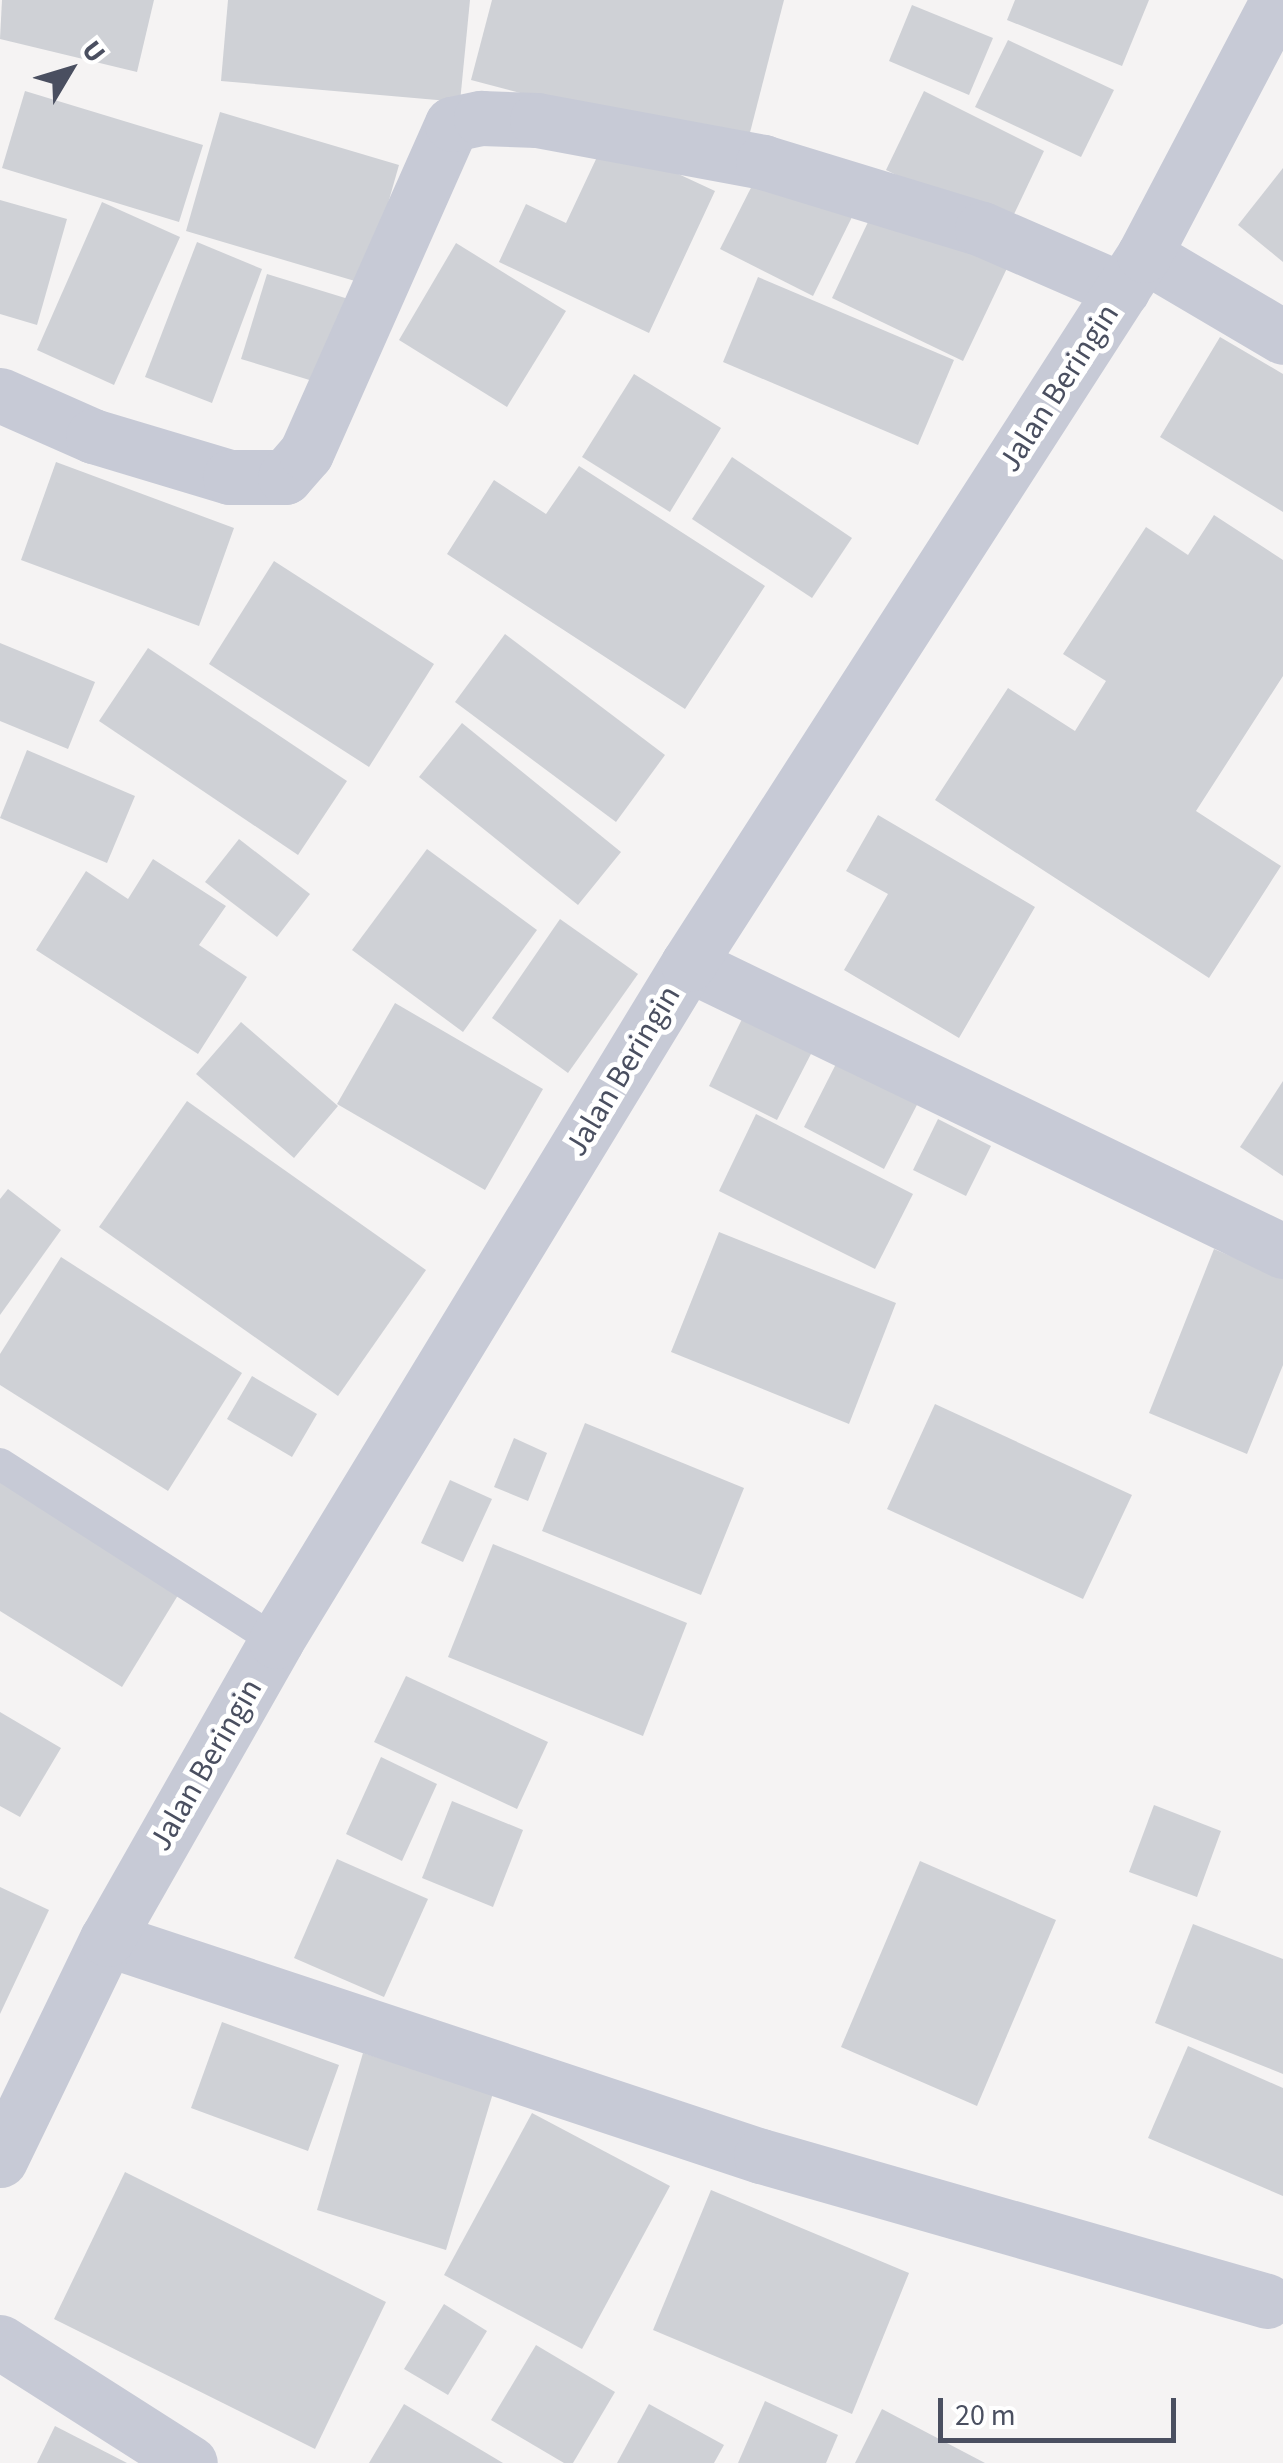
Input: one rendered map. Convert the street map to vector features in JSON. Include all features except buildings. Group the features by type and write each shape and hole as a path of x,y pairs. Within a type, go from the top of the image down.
{"street":[{"name":"Jalan Beringin","path":"0,2160 107,1940 276,1640 688,964 1133,272 1267,4"},
{"path":"0,395 93,436 230,477 284,477 306,453 452,124 481,118 537,120 762,162 1133,272 1283,337"},
{"path":"688,964 1283,1251"},
{"path":"107,1940 761,2156 1278,2296"},
{"path":"0,2342 190,2463"}],"lane":[{"path":"0,1464 276,1640"}]}
